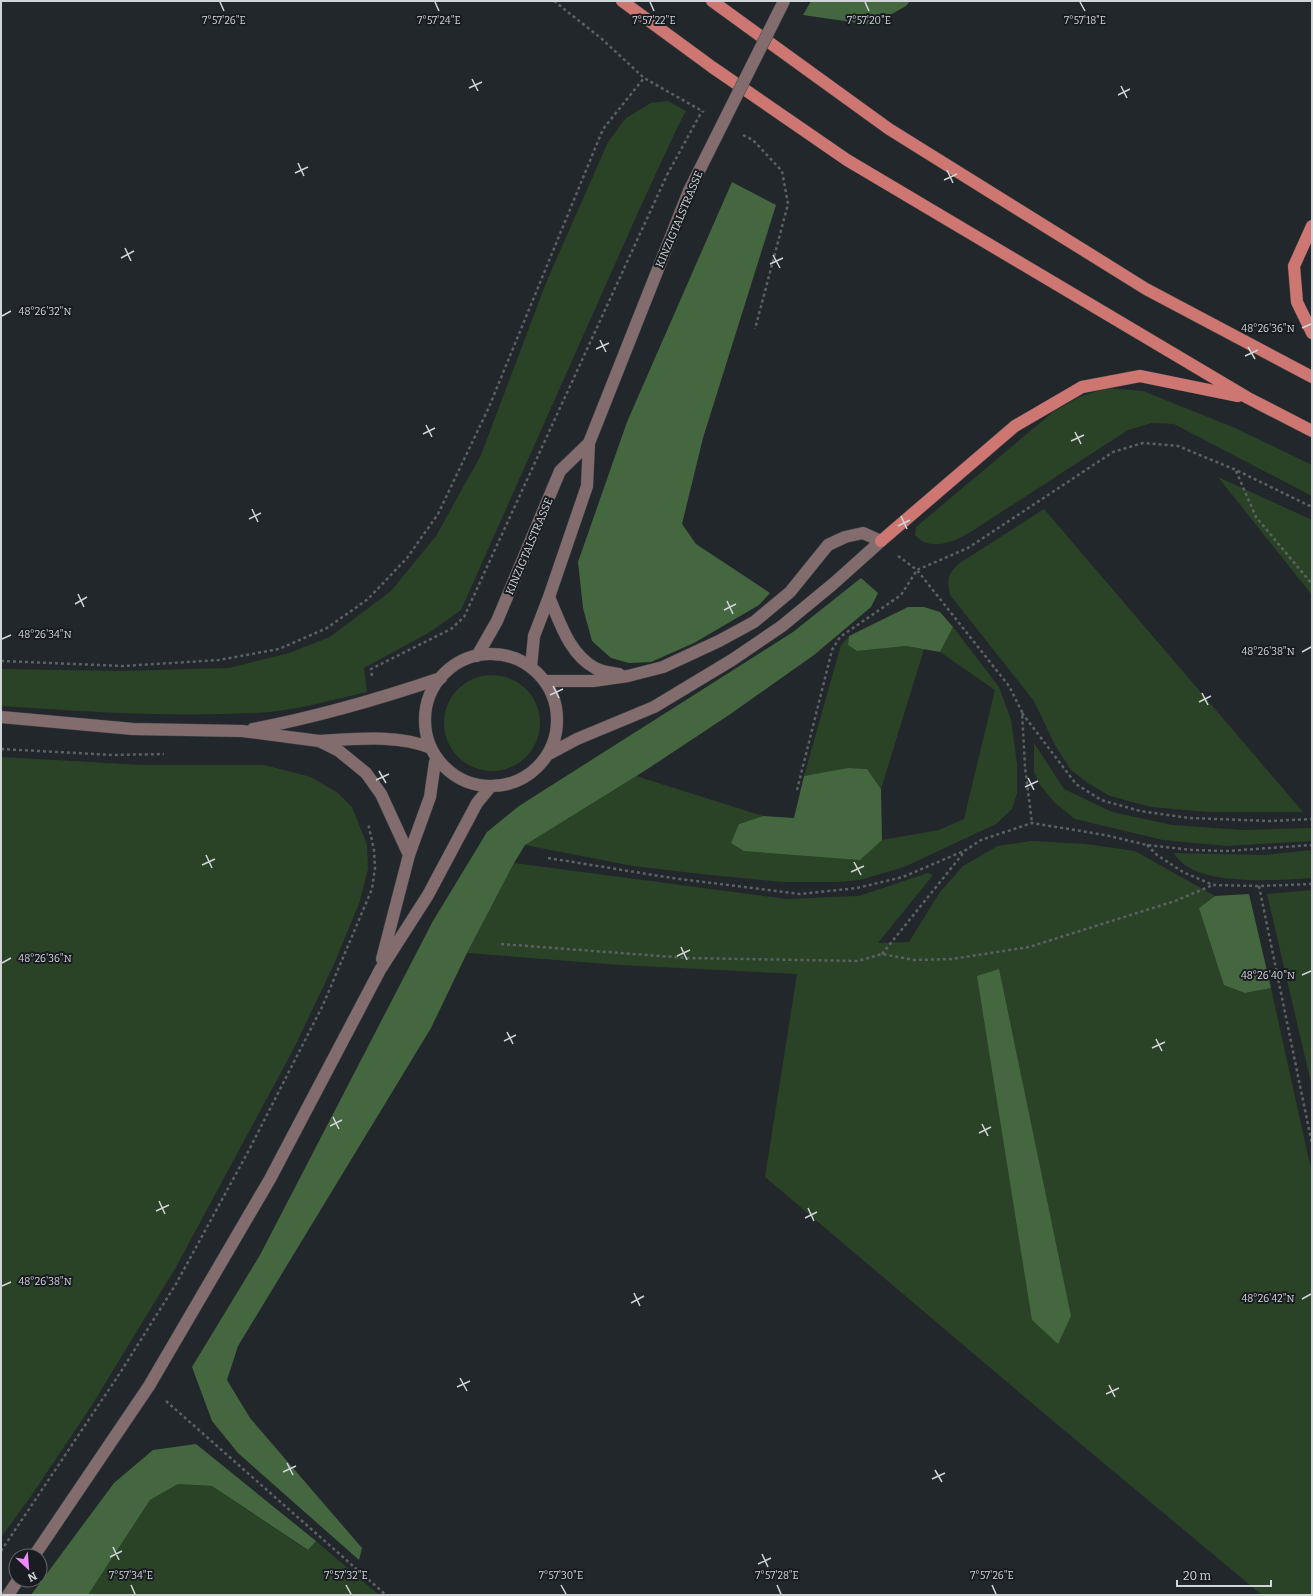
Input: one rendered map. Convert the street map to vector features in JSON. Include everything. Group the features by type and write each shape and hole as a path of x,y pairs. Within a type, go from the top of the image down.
{"highway":[{"path":"622,1 712,67 847,160 1248,398 1312,431"},
{"path":"712,1 896,133 1146,289 1312,377"},
{"path":"1312,226 1294,266 1297,302 1312,332"},
{"path":"882,541 1015,426 1082,387 1140,376 1248,398"}],"street":[{"name":"KINZIGTALSTRASSE","path":"531,667 534,636 587,486 589,443 689,192 784,1"},
{"name":"KINZIGTALSTRASSE","path":"477,656 497,621 560,471 589,443"},
{"path":"544,681 593,681 628,676 663,667 719,641 754,622 790,592 828,545 845,537 863,533 882,541 782,626 732,660 654,707 577,739 547,755"},
{"path":"549,597 572,646 584,660 596,669 628,676"},
{"path":"496,654 514,658 531,667 544,681 554,699 557,718 555,738 547,755 536,769 523,778 507,784 491,786 472,783 455,775 441,763 431,748 426,730 426,711 431,694 441,678 451,668 463,660 477,656 496,654"},
{"path":"242,731 285,723 376,700 441,678"},
{"path":"1,718 133,729 242,731 319,741 354,739 393,740 424,744 431,748"},
{"path":"319,741 339,751 366,773 381,794 409,855"},
{"path":"380,970 409,855 430,798 436,762 441,763"},
{"path":"39,1548 148,1386 270,1179 380,970 428,895 477,803 491,786"}],"path":[{"path":"554,1 602,39 644,78 705,113"},
{"path":"1,661 124,666 219,660 279,649 327,628 368,599 407,558 438,514 489,407 603,129 644,78"},
{"path":"739,132 753,140 782,171 788,204 755,329"},
{"path":"376,700 371,669 451,629 464,617 667,175"},
{"path":"797,790 832,650 840,637 901,595 917,570 968,548 1113,452 1143,443 1178,446 1236,470 1312,507"},
{"path":"1236,470 1256,517 1312,584"},
{"path":"882,541 917,570 1009,686 1022,712 1076,784 1101,800 1140,811 1189,818 1270,821 1312,819"},
{"path":"1022,712 1025,767 1032,823"},
{"path":"1,749 113,755 168,754"},
{"path":"1,1551 120,1373 176,1284 250,1150 323,1005 372,888 375,868 374,850 366,817"},
{"path":"548,858 672,878 800,894 856,888 903,877 966,850 981,840 1032,823 1105,835 1147,845 1192,850 1227,851 1312,845"},
{"path":"1147,845 1157,855 1183,872 1213,885 1259,886 1312,884"},
{"path":"882,954 966,850"},
{"path":"501,944 687,958 858,961 882,954 914,960 952,959 1029,947 1175,901 1213,885"},
{"path":"1259,886 1312,1144"},
{"path":"148,1386 386,1595"}],"green space":[{"path":"811,1 910,1 906,6 872,25 803,15"},
{"path":"668,101 686,111 640,208 461,610 430,632 364,668 367,692 306,706 281,711 236,714 169,714 101,712 1,706 1,669 121,671 229,668 289,653 330,637 391,591 436,536 481,455 546,283 608,142 626,118 651,103"},
{"path":"732,182 776,205 703,438 682,524 696,544 770,593 759,605 694,643 651,662 629,663 611,658 592,641 583,608 578,562 627,422"},
{"path":"1107,388 1143,391 1235,428 1312,465 1312,496 1174,424 1152,423 1128,430 956,540 942,544 934,544 921,540 915,535 916,527 1053,412 1079,397"},
{"path":"1218,477 1312,520 1312,595"},
{"path":"1044,509 1303,812 1208,812 1151,807 1110,796 1088,783 1071,770 1055,745 1034,701 950,595 948,585 950,574 960,563"},
{"path":"861,578 878,593 871,607 814,655 729,715 646,770 525,845 467,953 431,1028 238,1346 227,1380 250,1418 362,1548 359,1560 238,1453 212,1421 192,1367 260,1255 433,921 487,832 519,806 793,632"},
{"path":"908,607 924,607 940,612 953,627 940,652 906,646 857,651 848,645 849,636"},
{"path":"953,627 999,687 1011,720 1017,764 1017,793 1012,809 996,824 904,867 860,880 837,882 782,882 633,866 525,845 636,776 763,816 738,824 859,860 882,840 939,830 964,819 995,690 940,652"},
{"path":"849,636 848,645 857,651 906,646 924,649 881,789 867,769 848,768 804,776 841,645"},
{"path":"492,675 511,678 526,689 537,704 540,723 537,742 526,757 511,768 492,771 473,768 458,757 447,742 444,723 447,704 458,689 473,678"},
{"path":"1034,743 1064,789 1112,812 1172,825 1242,830 1312,828 1312,841 1227,846 1163,840 1075,819 1055,803 1040,785 1034,772"},
{"path":"1,757 142,765 264,765 311,777 338,793 352,807 367,845 368,869 360,901 335,962 293,1050 176,1267 92,1405 29,1499 1,1537"},
{"path":"848,768 867,769 881,789 882,840 860,860 744,851 731,843 739,824 763,816 794,818 804,776"},
{"path":"1031,841 1086,844 1135,851 1215,896 1199,908 1245,993 1271,988 1312,1174 1312,1595 1262,1595 1040,1410 765,1177 797,974 621,965 467,953 514,863 787,899 859,896 928,873 933,875 878,943 909,942 940,892 963,866 998,846"},
{"path":"1312,850 1312,878 1279,880 1217,877 1199,872 1184,864 1174,853 1264,855"},
{"path":"1312,890 1312,1087 1267,894"},
{"path":"1249,894 1271,988 1245,993 1224,985 1199,908 1215,896"},
{"path":"999,969 1071,1316 1058,1344 1032,1320 977,976"},
{"path":"196,1444 316,1541 308,1550 212,1486 178,1484 150,1500 88,1595 31,1595 36,1588 48,1588 48,1572 114,1483 153,1450"},
{"path":"178,1484 212,1486 307,1550 316,1541 379,1595 88,1595 150,1500"}]}
